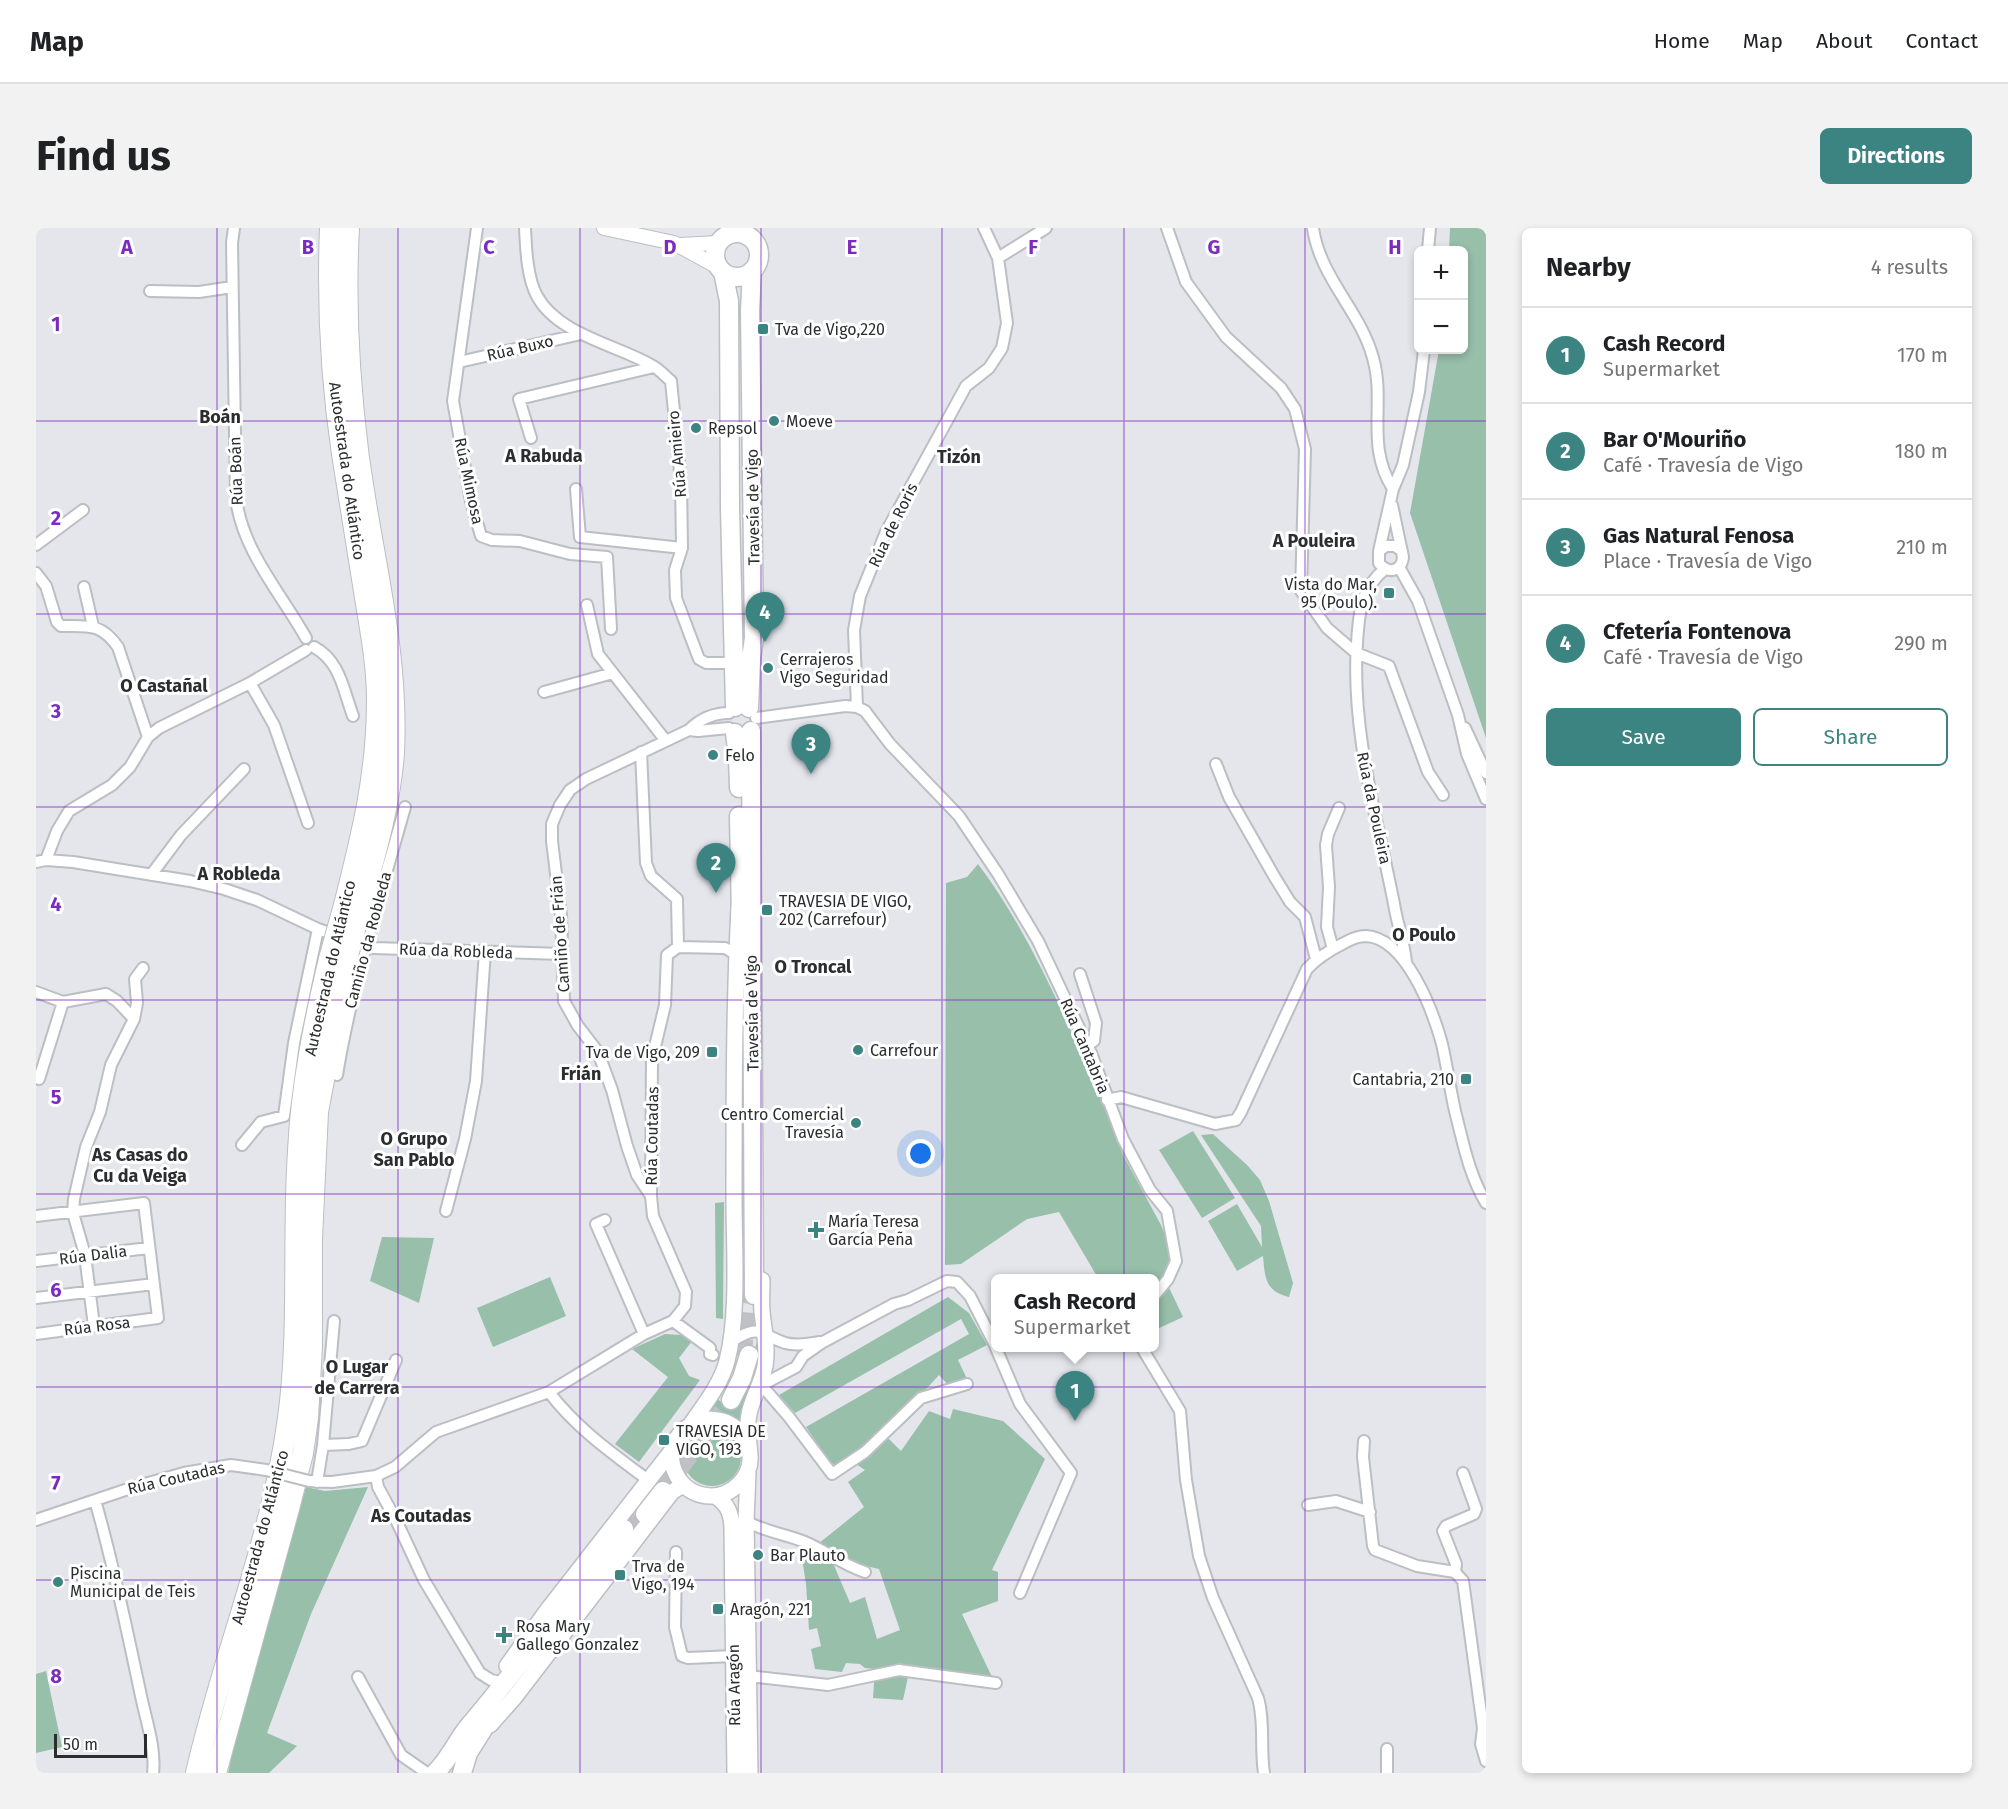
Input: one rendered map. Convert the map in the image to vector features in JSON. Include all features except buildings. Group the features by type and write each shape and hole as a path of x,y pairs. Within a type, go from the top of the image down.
{"highway":[{"name":"Autoestrada do Atlántico","path":"330,228 329,299 333,373 342,452 373,645 377,698 376,758 352,906"},
{"name":"Autoestrada do Atlántico","path":"196,1773 207,1724 272,1505 284,1451 295,1347 294,1235 298,1149 304,1087 314,1025 337,961 352,906 382,827 394,754 394,695 385,608 358,452 351,385 349,228"},
{"name":"Autoestrada do Atlántico","path":"216,1773 289,1509 308,1418 312,1346 312,1238 318,1112 337,961"}],"main road":[{"path":"740,232 752,233 759,251 757,265 752,271 747,275 735,277 721,270 714,254 724,235 740,232"},
{"name":"Travesía de Vigo","path":"721,270 729,295 730,313 733,663 740,720 740,776 746,892 751,1294"},
{"name":"Travesía de Vigo","path":"740,720 754,638 750,310 752,271"},
{"path":"728,1400 740,1351 734,1301 734,1121 737,955 746,892"},
{"path":"673,1449 674,1468 683,1485 698,1494 716,1496 737,1487 749,1467 749,1414 764,1368 766,1333 762,1308 761,1117 746,892"},
{"path":"691,1424 726,1364 740,1351"},
{"path":"642,1511 682,1431 691,1424 702,1419 724,1420 735,1426 748,1443"},
{"name":"Rúa Aragón","path":"749,1467 746,1521 750,1773"},
{"path":"473,1732 514,1698 672,1492 683,1485"},
{"path":"462,1773 473,1732 496,1681 656,1486"},
{"name":"Rúa Aragón","path":"716,1496 726,1504 731,1518 735,1773"},
{"path":"434,1773 504,1697 627,1530"},
{"path":"434,1773 446,1771 452,1773"}],"street":[{"name":"Rúa Boán","path":"234,228 232,286 238,519 259,563 308,645 324,652 334,662 353,716"},
{"name":"Rúa Mimosa","path":"477,228 453,401 471,501 481,536 492,540 520,541 570,554 607,557 611,629"},
{"name":"Rúa Amieiro","path":"525,228 526,254 536,294 544,307 581,334 654,367 671,381 681,482 682,548 675,570 676,598 696,654 702,662 733,663"},
{"path":"604,228 680,245 721,270"},
{"name":"Rúa de Roris","path":"857,707 854,630 860,596 886,532 966,386 989,368 1002,348 1007,323 998,258 984,228"},
{"path":"998,258 1046,228"},
{"path":"1167,228 1186,282 1226,338 1281,388 1295,409 1305,449 1300,591 1327,628 1356,653 1389,666 1428,772 1443,795"},
{"path":"1313,228 1322,262 1371,349 1376,375 1378,452 1392,494 1403,560 1399,567 1392,570 1385,569 1378,559 1379,551 1392,494 1403,465 1419,392 1424,354"},
{"path":"1428,246 1430,228"},
{"path":"680,245 724,235"},
{"path":"150,291 199,292 232,286"},
{"name":"Rúa Buxo","path":"459,362 581,334"},
{"path":"531,438 519,399 654,367"},
{"path":"576,489 580,537 682,548"},
{"path":"36,545 83,510"},
{"path":"1379,551 1389,545 1402,551"},
{"path":"1399,567 1418,601 1458,715 1467,754 1486,799"},
{"name":"Rúa da Pouleira","path":"1385,569 1372,580 1364,594 1359,618 1356,653 1357,706 1366,779 1406,962"},
{"path":"36,573 46,586 57,622 61,626 93,626 110,635 118,647 148,737"},
{"path":"84,587 93,626"},
{"path":"587,605 598,654 666,741"},
{"path":"41,861 69,811 112,785 130,767 148,737 159,728 250,683 308,645"},
{"path":"544,692 613,673"},
{"path":"250,683 274,725 308,823"},
{"path":"740,720 845,706 857,707"},
{"name":"Rúa Cantabria","path":"857,707 865,711 890,744 959,816 972,834 1038,941 1087,1046 1107,1101 1121,1097 1215,1124 1236,1120 1307,969 1316,959 1333,949 1355,938 1366,936 1384,942 1406,962 1423,993 1442,1043 1454,1108 1471,1170 1486,1203"},
{"path":"1458,715 1486,773"},
{"name":"Camiño de Frián","path":"651,1196 637,1175 630,1156 612,1090 598,1052 578,1026 564,1001 561,915 552,824 560,805 570,790 586,779 689,730 695,724 711,716 740,720"},
{"name":"Rúa Coutadas","path":"36,1520 154,1481 220,1466 239,1465 313,1481 332,1482 376,1476 396,1467 436,1432 549,1392 644,1334 673,1321 685,1306 686,1292 653,1216 651,1196 652,1059 665,1005 667,955 678,947 677,899 651,876 646,863 641,752"},
{"path":"1216,764 1229,797 1274,876 1290,902 1305,917 1316,959"},
{"path":"151,875 181,835 244,769"},
{"name":"Camiño da Robleda","path":"338,1075 345,1030 366,945 405,807"},
{"path":"1333,949 1328,927 1329,887 1326,845 1339,808"},
{"name":"Rúa da Robleda","path":"41,861 72,862 224,889 257,900 318,929 383,949 562,954"},
{"path":"242,1145 261,1122 284,1116 294,1043 318,929"},
{"path":"678,947 725,948 737,955"},
{"path":"446,1211 465,1139 476,1081 485,951"},
{"path":"94,1326 85,1255 73,1213 74,1199 84,1157 100,1112 111,1065 134,1019 137,1003 135,980 143,968"},
{"path":"1080,974 1096,1023 1094,1041 1087,1046"},
{"path":"36,992 63,1002 106,994 117,1001 134,1019"},
{"path":"39,1079 63,1002"},
{"path":"1107,1101 1134,1163 1150,1190 1167,1212 1176,1261 1168,1279 1159,1291"},
{"path":"36,1216 144,1203 154,1284 36,1298"},
{"path":"605,1220 596,1224 644,1334"},
{"name":"Rúa Dalia","path":"36,1262 149,1248"},
{"path":"758,1387 796,1367 803,1356 823,1342 894,1304 908,1300 947,1281 957,1282 970,1296 991,1337"},
{"name":"Rúa Rosa","path":"36,1334 158,1318 154,1284"},
{"path":"673,1321 710,1348 711,1354"},
{"path":"313,1481 323,1445 334,1322"},
{"path":"740,1351 745,1335 755,1332 766,1333 790,1344 823,1342"},
{"path":"998,1352 1020,1404 1071,1473 1020,1593"},
{"path":"1145,1352 1180,1411 1195,1543 1213,1598 1258,1698 1262,1713 1261,1744 1264,1773"},
{"path":"323,1445 349,1444 362,1440 396,1360"},
{"path":"758,1387 764,1388 789,1417 832,1474 865,1452 921,1398 967,1384"},
{"path":"549,1392 561,1408 580,1426 656,1486"},
{"path":"1364,1441 1363,1457 1373,1546 1380,1553 1417,1566 1455,1572 1463,1581 1485,1728 1481,1744 1486,1761"},
{"path":"1455,1572 1456,1564 1443,1531 1446,1526 1474,1514 1476,1509 1463,1473"},
{"path":"376,1476 378,1486 398,1521 424,1580 480,1673 496,1681"},
{"path":"95,1500 107,1542 131,1649 150,1741 153,1773"},
{"path":"1308,1505 1336,1501 1370,1512"},
{"path":"746,1521 758,1528 806,1542 848,1567 865,1572"},
{"path":"676,1552 675,1627 682,1656 687,1658 734,1656"},
{"path":"748,1676 828,1685 899,1670 996,1683"},
{"path":"358,1677 401,1755 428,1773"},
{"path":"1387,1749 1387,1773"}],"green space":[{"path":"1450,228 1486,228 1486,738 1410,513 1438,354 1468,354 1468,246 1449,246"},
{"path":"978,864 1021,931 1080,1050 1089,1060 1123,1155 1161,1225 1173,1253 1173,1261 1164,1277 1183,1317 1159,1328 1159,1274 1096,1274 1059,1212 1027,1219 961,1264 945,1265 946,883 967,877"},
{"path":"1193,1131 1235,1198 1202,1218 1159,1150"},
{"path":"1213,1134 1260,1180 1269,1201 1293,1283 1289,1297 1271,1287 1266,1277 1263,1256 1237,1271 1208,1221 1237,1204 1262,1247 1261,1226 1201,1135"},
{"path":"724,1202 723,1319 716,1318 715,1203"},
{"path":"382,1237 434,1238 419,1303 370,1281"},
{"path":"550,1277 566,1316 493,1347 477,1308"},
{"path":"948,1297 969,1313 987,1345 958,1360 968,1381 950,1387 939,1375 889,1425 834,1468 806,1427 969,1334 961,1319 795,1413 779,1395"},
{"path":"665,1334 681,1335 692,1341 679,1358 689,1376 700,1380 639,1462 615,1444 668,1377 632,1349"},
{"path":"759,1341 742,1424 726,1415 708,1412 717,1399 730,1407"},
{"path":"953,1409 1003,1421 1045,1459 992,1570 998,1572 998,1601 962,1614 992,1677 910,1668 903,1700 873,1698 875,1669 865,1668 860,1664 846,1663 842,1672 815,1669 811,1649 821,1646 817,1628 809,1630 806,1584 800,1545 833,1563 850,1603 865,1597 877,1639 900,1630 879,1569 853,1563 818,1544 864,1507 848,1482 865,1470 856,1464 888,1438 901,1451 929,1411 950,1419"},
{"path":"706,1428 718,1428 733,1436 741,1451 741,1463 733,1478 718,1486 706,1486 691,1478 683,1463 683,1451 691,1436"},
{"path":"306,1487 325,1491 368,1487 311,1614 267,1733 297,1746 269,1773 228,1773 245,1696"},
{"path":"46,1671 62,1747 36,1753 36,1674"}],"tunnel":[{"path":"741,1357 747,1294"},
{"path":"663,1491 731,1400"},
{"path":"624,1529 640,1509"}],"place":[{"name":"Tva de Vigo,220","path":"763,329"},
{"name":"Moeve","path":"774,421"},
{"name":"Repsol","path":"696,428"},
{"name":"Vista do Mar, 95 (Poulo).","path":"1389,593"},
{"name":"Cfetería Fontenova","path":"765,642"},
{"name":"Cerrajeros Vigo Seguridad","path":"768,668"},
{"name":"Felo","path":"713,755"},
{"name":"Gas Natural Fenosa","path":"811,774"},
{"name":"Bar O'Mouriño","path":"716,893"},
{"name":"TRAVESIA DE VIGO, 202 (Carrefour)","path":"767,910"},
{"name":"Carrefour","path":"858,1050"},
{"name":"Tva de Vigo, 209","path":"712,1052"},
{"name":"Cantabria, 210","path":"1466,1079"},
{"name":"Centro Comercial Travesía","path":"856,1123"},
{"name":"María Teresa García Peña","path":"816,1230"},
{"name":"Cash Record","path":"1075,1421"},
{"name":"TRAVESIA DE VIGO, 193","path":"664,1440"},
{"name":"Bar Plauto","path":"758,1555"},
{"name":"Trva de Vigo, 194","path":"620,1575"},
{"name":"Piscina Municipal de Teis","path":"58,1582"},
{"name":"Aragón, 221","path":"718,1609"},
{"name":"Rosa Mary Gallego Gonzalez","path":"504,1635"}],"district":[{"name":"Boán","path":"220,417"},
{"name":"A Rabuda","path":"544,456"},
{"name":"Tizón","path":"959,457"},
{"name":"A Pouleira","path":"1314,541"},
{"name":"O Castañal","path":"164,686"},
{"name":"A Robleda","path":"239,874"},
{"name":"O Poulo","path":"1424,935"},
{"name":"O Troncal","path":"813,967"},
{"name":"Frián","path":"581,1074"},
{"name":"O Grupo San Pablo","path":"414,1149"},
{"name":"As Casas do Cu da Veiga","path":"140,1165"},
{"name":"O Lugar de Carrera","path":"357,1377"},
{"name":"As Coutadas","path":"421,1516"}]}
